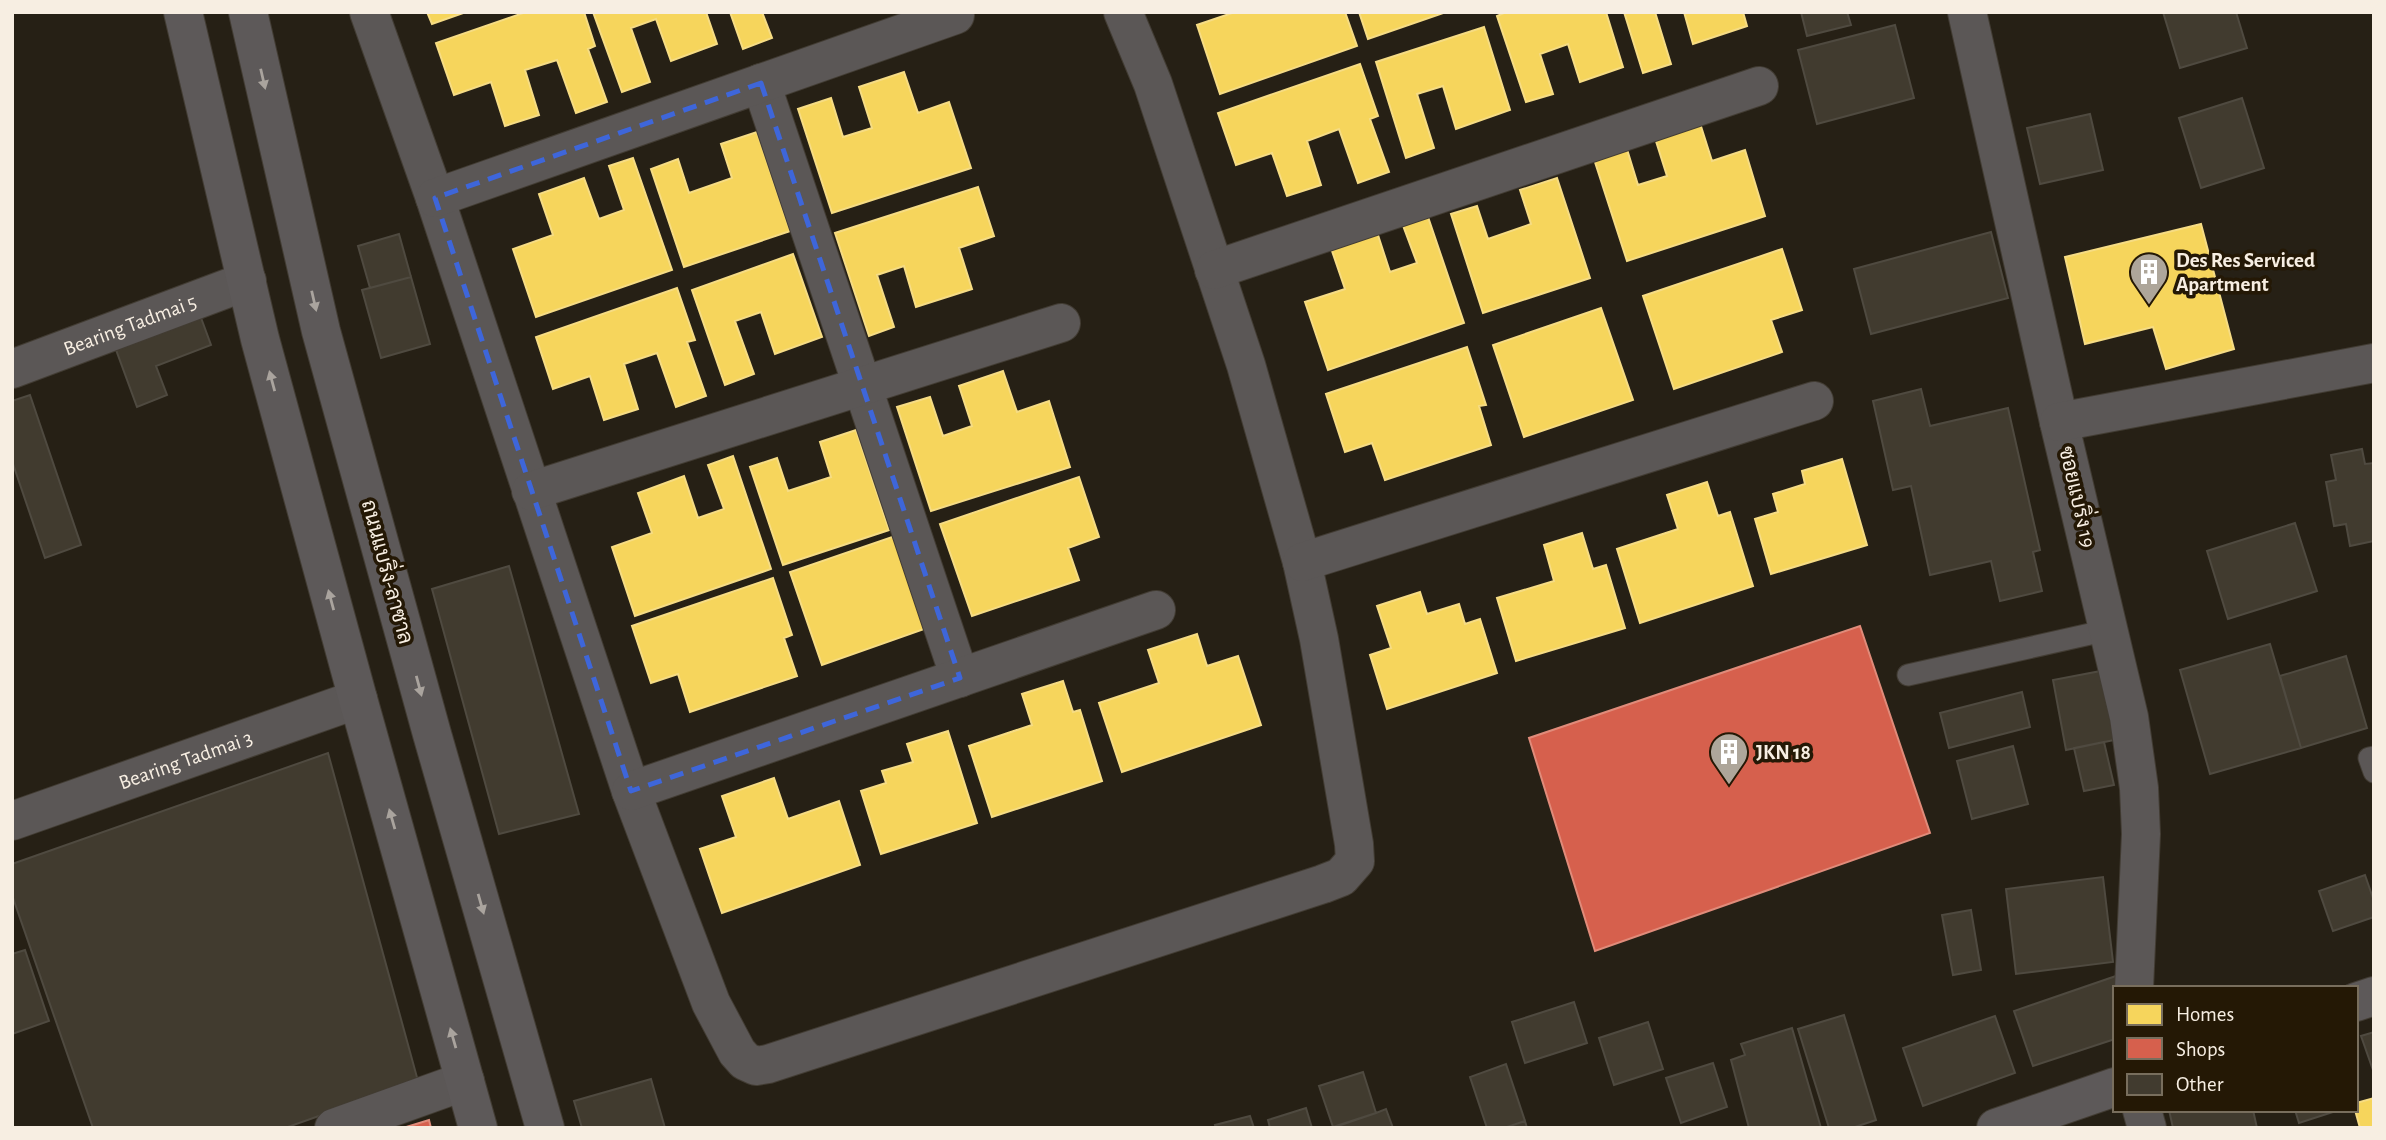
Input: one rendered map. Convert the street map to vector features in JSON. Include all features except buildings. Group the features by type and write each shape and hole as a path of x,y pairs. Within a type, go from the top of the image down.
{"street":[{"path":"183,12 247,281 358,699 478,1128"},
{"name":"ถนนแบริ่ง-ลาซาล","path":"248,12 321,331 432,734 545,1128"},
{"path":"369,12 435,198 631,791 711,1003 737,1052 745,1061 756,1066 1323,884 1341,877 1355,861 1319,639 1303,562 1246,365 1153,84 1123,12"},
{"name":"ซอยแบริ่ง 19","path":"1968,12 2059,422 2129,717 2139,788 2141,834 2134,986"},
{"path":"435,198 955,15"},
{"path":"761,83 960,678"},
{"path":"1214,270 1759,86"},
{"name":"Bearing Tadmai 5","path":"12,369 247,281"},
{"path":"531,491 1061,323"},
{"path":"2059,422 2374,363"},
{"path":"1303,562 1814,401"},
{"path":"631,791 1156,610"},
{"name":"Bearing Tadmai 3","path":"12,821 358,699"},
{"path":"334,1128 465,1081"},
{"path":"1996,1128 2113,1088"}],"lane":[{"path":"1908,676 2108,630"},
{"path":"2374,757 2369,758 2374,772"}],"highlighted area":[{"path":"761,83 960,678 631,791 435,198"}],"place":[{"name":"Des Res Serviced Apartment","path":"2149,306"},
{"name":"JKN 18","path":"1729,786"}]}
